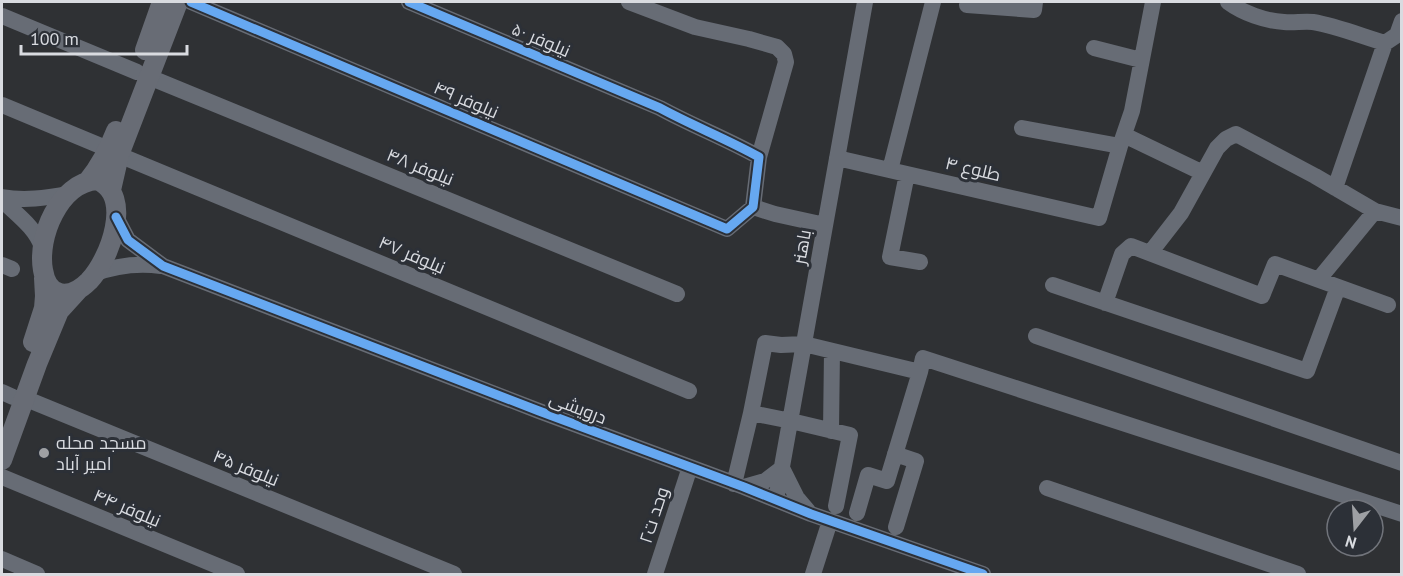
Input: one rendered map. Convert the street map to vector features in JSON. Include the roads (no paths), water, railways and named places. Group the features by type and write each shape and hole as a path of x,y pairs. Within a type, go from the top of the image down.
{"main road":[{"path":"143,74 162,2"},
{"path":"111,190 114,152 143,74 178,2"},
{"path":"88,181 114,152"},
{"path":"2,428 13,396 44,309 42,247 52,218 59,205 78,185 96,180 104,183 111,190 115,200 116,217 106,256 89,281 59,311 37,364 13,396 2,460"},
{"path":"44,278 53,291 61,294 70,294 80,289"}],"street":[{"name":"نیلوفر ۴۹","path":"191,2 728,229 753,207"},
{"name":"نیلوفر ۵۰","path":"409,2 660,108 759,157"},
{"path":"629,2 695,27 777,47 784,54 786,62 759,157 753,207 825,225"},
{"name":"باهنر","path":"776,500 865,2"},
{"path":"890,170 933,2"},
{"path":"967,5 1034,10 1035,2"},
{"path":"1122,141 1132,111 1153,2"},
{"path":"1228,2 1237,9 1258,16 1283,22 1311,22 1341,28 1385,43"},
{"name":"نیلوفر ۴۸","path":"2,15 677,294"},
{"path":"1335,188 1385,43 1397,35 1401,21"},
{"path":"1094,48 1141,60"},
{"name":"نیلوفر ۴۷","path":"2,105 689,392"},
{"path":"1022,128 1122,141 1203,174"},
{"path":"1150,253 1181,213 1217,148 1226,139 1236,134 1375,211 1401,218"},
{"name":"طلوع ۴","path":"837,158 1099,218 1122,141"},
{"path":"907,174 890,257 920,262"},
{"path":"2,199 19,200 68,194"},
{"path":"2,199 31,228 42,247"},
{"path":"1319,279 1375,211"},
{"path":"116,217 128,240 163,266"},
{"path":"1105,303 1122,254 1131,246 1262,296 1275,264 1388,305"},
{"path":"94,274 110,268 139,264 163,266"},
{"name":"درویشی","path":"163,266 811,514 833,513 983,574"},
{"path":"1053,285 1307,371 1338,287"},
{"path":"1035,336 1401,463"},
{"path":"811,514 797,498 782,468 765,481 739,485 765,343 804,344 920,372"},
{"path":"831,431 832,351"},
{"path":"857,513 868,475 887,482 923,358 1401,514"},
{"name":"نیلوفر ۴۵","path":"13,396 454,574"},
{"path":"751,413 850,435 833,513 813,574"},
{"path":"895,454 916,461 896,527"},
{"name":"وحد ت۲","path":"655,574 690,467"},
{"name":"نیلوفر ۴۴","path":"2,477 237,574"},
{"path":"1047,488 1298,574"},
{"path":"2,559 37,574"}],"place":[{"name":"مسجد محله امیر آباد","path":"44,453"}]}
